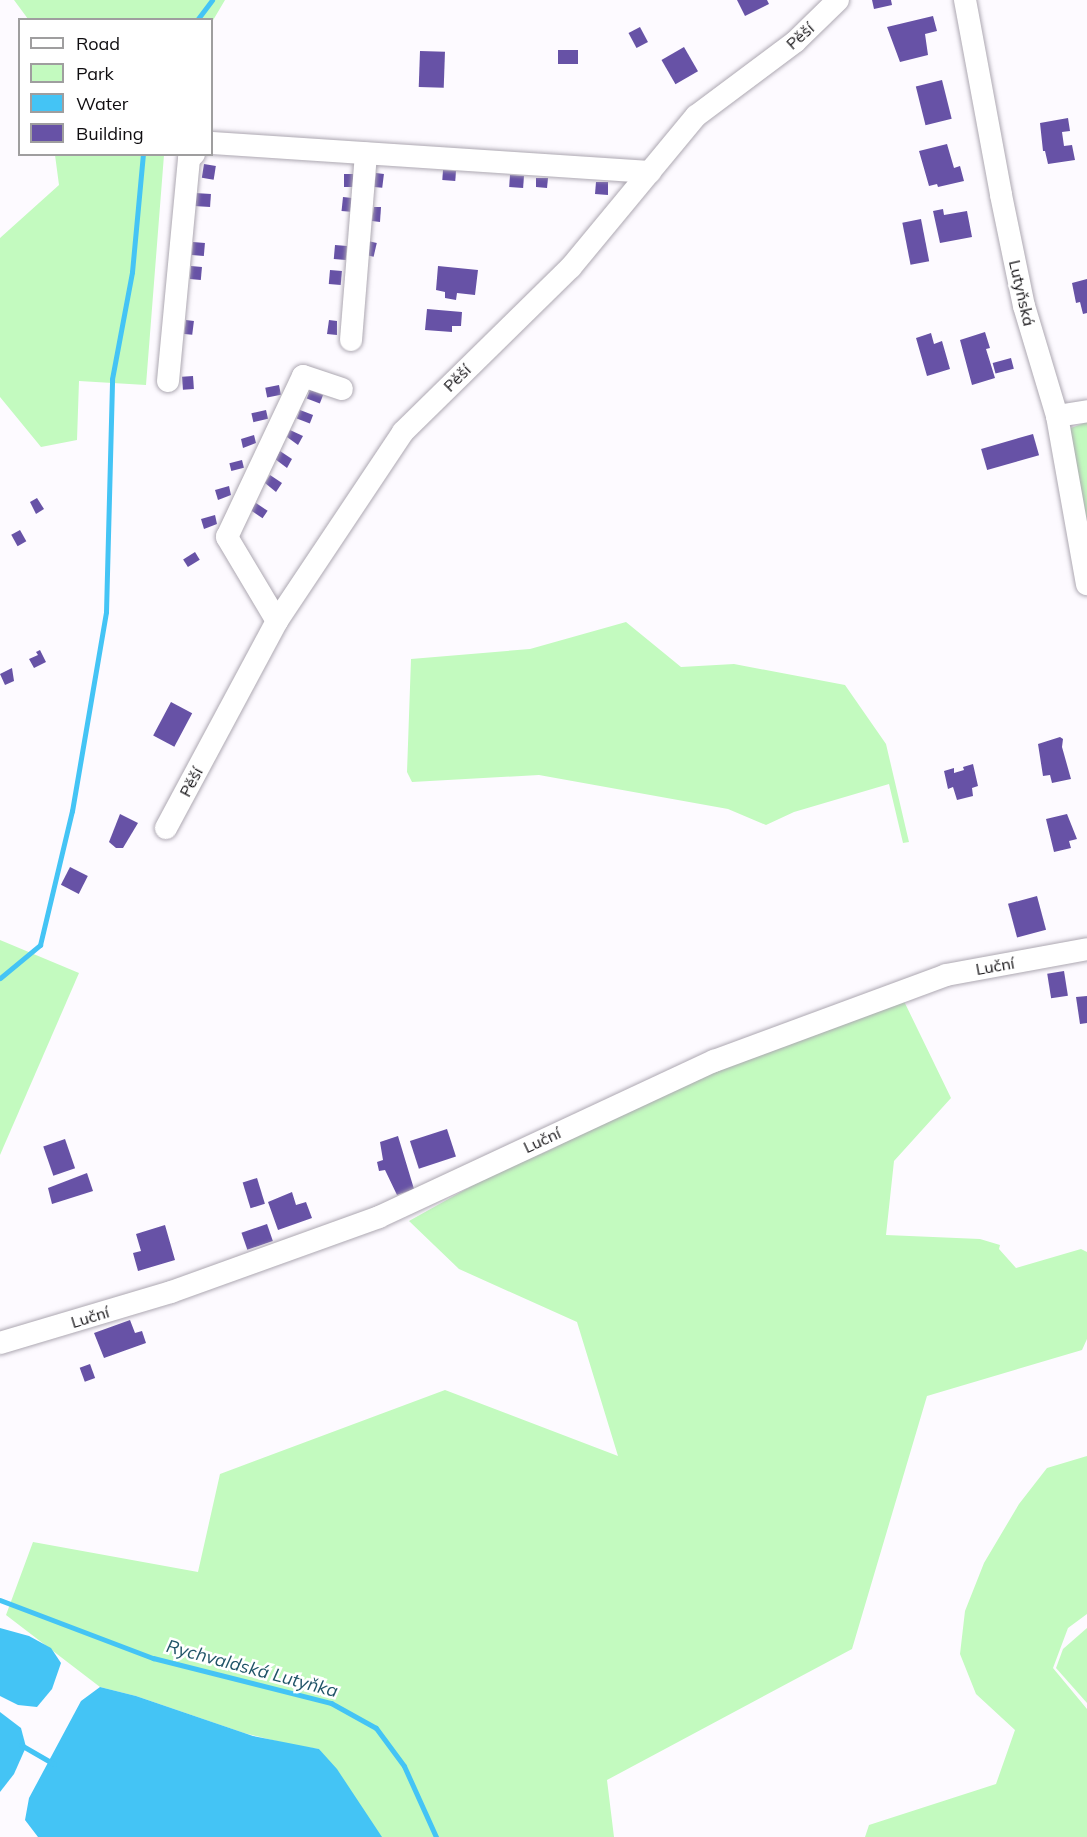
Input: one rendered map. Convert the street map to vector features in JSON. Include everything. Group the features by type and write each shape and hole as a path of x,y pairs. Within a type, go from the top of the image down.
{"street":[{"name":"Pěší","path":"166,828 277,621 403,432 572,267 696,116 795,42 838,0"},
{"name":"Lutyňská","path":"965,0 1024,306 1057,416 1087,584"},
{"path":"213,143 650,172"},
{"path":"351,340 366,154"},
{"path":"168,381 189,159 192,156"},
{"path":"277,621 227,537 303,376 342,389"},
{"path":"1057,416 1087,411"},
{"name":"Luční","path":"0,1343 171,1292 379,1216 714,1061 946,975 1087,949"}],"green space":[{"path":"14,0 225,0 213,20 213,18 27,18"},
{"path":"55,156 164,156 146,385 79,381 77,440 41,447 0,397 0,238 59,185"},
{"path":"1087,422 1087,532 1068,429"},
{"path":"626,622 681,667 734,664 845,685 886,744 909,842 903,843 889,784 794,812 766,825 728,809 539,775 412,782 407,772 411,659 530,649"},
{"path":"0,940 79,973 0,1155"},
{"path":"901,995 951,1098 894,1161 886,1235 980,1239 1000,1245 999,1249 1016,1268 1081,1249 1087,1252 1087,1339 1082,1350 927,1396 852,1649 607,1780 614,1837 381,1837 319,1749 244,1733 136,1696 100,1687 6,1615 33,1542 198,1572 220,1474 445,1390 618,1456 577,1322 459,1269 409,1221 495,1173 548,1151 699,1072"},
{"path":"1087,1456 1087,1614 1068,1628 1053,1668 1087,1709 1087,1837 865,1837 869,1825 996,1784 1015,1730 976,1694 960,1654 965,1611 984,1563 1019,1504 1047,1468"},
{"path":"1087,1628 1087,1703 1056,1668 1063,1649"}],"water":[{"path":"0,1628 29,1636 51,1648 61,1663 52,1689 37,1707 18,1705 0,1696"},
{"path":"100,1687 136,1696 253,1736 319,1749 337,1769 382,1837 38,1837 25,1820 29,1798 81,1701"},
{"path":"0,1712 21,1728 26,1747 14,1774 0,1792"}],"building":[{"path":"737,0 767,0 769,4 745,16"},
{"path":"872,0 891,0 892,5 874,9"},
{"path":"933,16 937,31 925,34 928,55 900,62 887,27"},
{"path":"640,27 648,42 637,48 629,33"},
{"path":"684,47 698,71 675,84 661,60"},
{"path":"558,50 578,50 578,64 558,64"},
{"path":"420,51 445,52 444,88 419,87"},
{"path":"942,80 952,119 925,125 916,87"},
{"path":"1068,118 1070,131 1062,132 1064,146 1072,145 1075,160 1048,164 1045,151 1043,151 1040,123"},
{"path":"947,144 954,168 960,166 964,181 938,187 937,184 929,186 919,151"},
{"path":"204,164 216,166 214,180 202,178"},
{"path":"443,170 456,171 455,181 442,180"},
{"path":"376,173 384,174 382,188 374,187"},
{"path":"344,174 353,174 353,187 344,187"},
{"path":"510,175 524,176 523,188 509,187"},
{"path":"536,178 548,178 547,188 536,187"},
{"path":"596,182 608,182 608,195 595,194"},
{"path":"195,193 211,194 210,207 194,206"},
{"path":"343,197 352,198 350,212 342,211"},
{"path":"374,207 381,207 380,222 372,221"},
{"path":"943,209 944,215 967,211 972,237 940,243 933,211"},
{"path":"921,219 929,261 911,265 902,223"},
{"path":"368,241 377,243 374,257 365,255"},
{"path":"193,242 205,243 204,256 192,255"},
{"path":"335,245 347,246 346,260 334,259"},
{"path":"191,266 202,267 201,280 190,279"},
{"path":"438,266 478,270 475,295 457,293 456,300 445,298 445,292 436,290"},
{"path":"330,270 342,271 341,285 329,284"},
{"path":"1087,279 1087,313 1083,314 1080,302 1076,303 1072,283"},
{"path":"427,309 462,312 461,326 452,326 452,332 425,330"},
{"path":"186,320 194,321 192,335 184,334"},
{"path":"329,320 337,321 337,335 327,334"},
{"path":"985,332 990,348 986,349 995,378 972,385 960,340"},
{"path":"931,333 934,344 942,341 950,369 927,376 916,338"},
{"path":"1011,358 1014,369 995,374 993,363"},
{"path":"193,376 194,389 183,390 182,377"},
{"path":"279,385 281,395 267,397 265,388"},
{"path":"310,390 323,395 320,403 307,398"},
{"path":"266,410 268,419 253,422 251,413"},
{"path":"300,410 313,415 310,423 297,418"},
{"path":"290,430 303,436 298,445 287,437"},
{"path":"1033,434 1039,455 987,470 981,449"},
{"path":"254,435 256,443 243,448 241,439"},
{"path":"280,451 292,459 287,468 275,459"},
{"path":"242,460 244,468 231,471 229,463"},
{"path":"270,475 282,483 276,492 265,483"},
{"path":"229,486 231,495 218,500 215,490"},
{"path":"37,498 44,509 36,514 30,502"},
{"path":"256,503 268,511 263,518 251,510"},
{"path":"215,515 217,524 204,529 201,519"},
{"path":"20,530 26,541 18,546 11,535"},
{"path":"195,552 200,560 188,567 183,559"},
{"path":"40,650 46,662 34,668 29,659 38,655 36,652"},
{"path":"12,668 14,681 5,685 0,674"},
{"path":"171,702 192,713 174,747 153,736"},
{"path":"1060,737 1063,739 1062,747 1071,779 1052,783 1050,775 1043,776 1038,744"},
{"path":"973,764 978,786 972,788 973,796 957,800 953,787 948,789 944,771 954,768 954,773"},
{"path":"120,814 138,823 123,848 116,848 109,842"},
{"path":"1067,814 1077,839 1069,841 1071,848 1054,852 1046,819"},
{"path":"70,867 88,876 79,894 61,885"},
{"path":"1037,896 1046,930 1017,938 1008,904"},
{"path":"1064,971 1068,996 1051,998 1047,974"},
{"path":"1087,996 1087,1023 1080,1024 1076,997"},
{"path":"447,1129 456,1157 419,1169 410,1141"},
{"path":"398,1136 414,1189 397,1195 385,1170 379,1171 377,1162 383,1160 380,1142"},
{"path":"65,1139 75,1168 53,1176 43,1146"},
{"path":"87,1173 93,1191 52,1204 48,1188"},
{"path":"257,1178 265,1204 251,1208 243,1182"},
{"path":"292,1192 296,1205 306,1202 312,1218 278,1230 268,1202"},
{"path":"267,1224 273,1241 247,1250 241,1233"},
{"path":"165,1225 175,1260 138,1271 133,1253 141,1251 136,1234"},
{"path":"130,1320 135,1333 142,1331 146,1343 104,1358 94,1333"},
{"path":"90,1364 95,1378 85,1382 80,1368"}],"waterway":[{"path":"198,18 212,0"},
{"path":"0,978 40,945 72,811 106,612 112,379 132,272 143,156"},
{"name":"Rychvaldská Lutyňka","path":"0,1600 153,1658 331,1703 376,1728 404,1766 436,1837"},
{"path":"21,1745 54,1764"}]}
